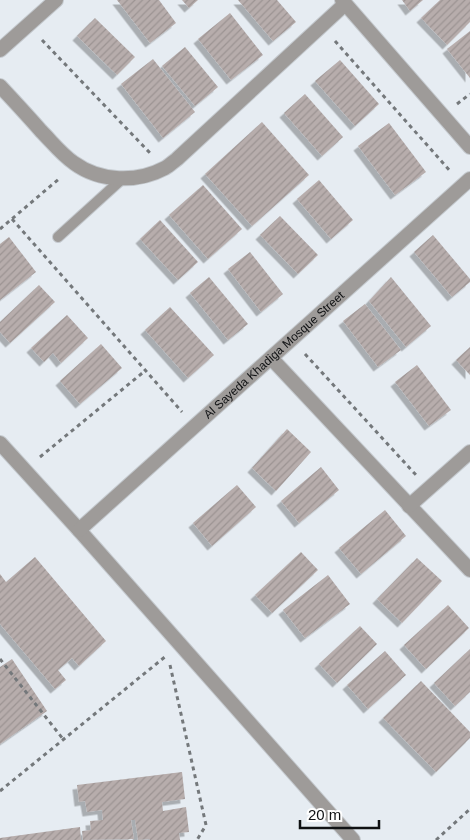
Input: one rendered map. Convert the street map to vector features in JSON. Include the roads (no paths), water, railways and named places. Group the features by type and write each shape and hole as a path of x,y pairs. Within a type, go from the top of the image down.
{"street":[{"path":"0,50 56,0"},
{"path":"0,86 63,154 76,164 90,172 105,177 137,178 165,168 177,160 322,25 344,2 470,147"},
{"name":"Al Sayeda Khadiga Mosque Street","path":"79,530 466,182"},
{"path":"271,358 470,570"},
{"path":"0,443 353,840"},
{"path":"409,506 470,452"}],"lane":[{"path":"58,237 122,179"}]}
